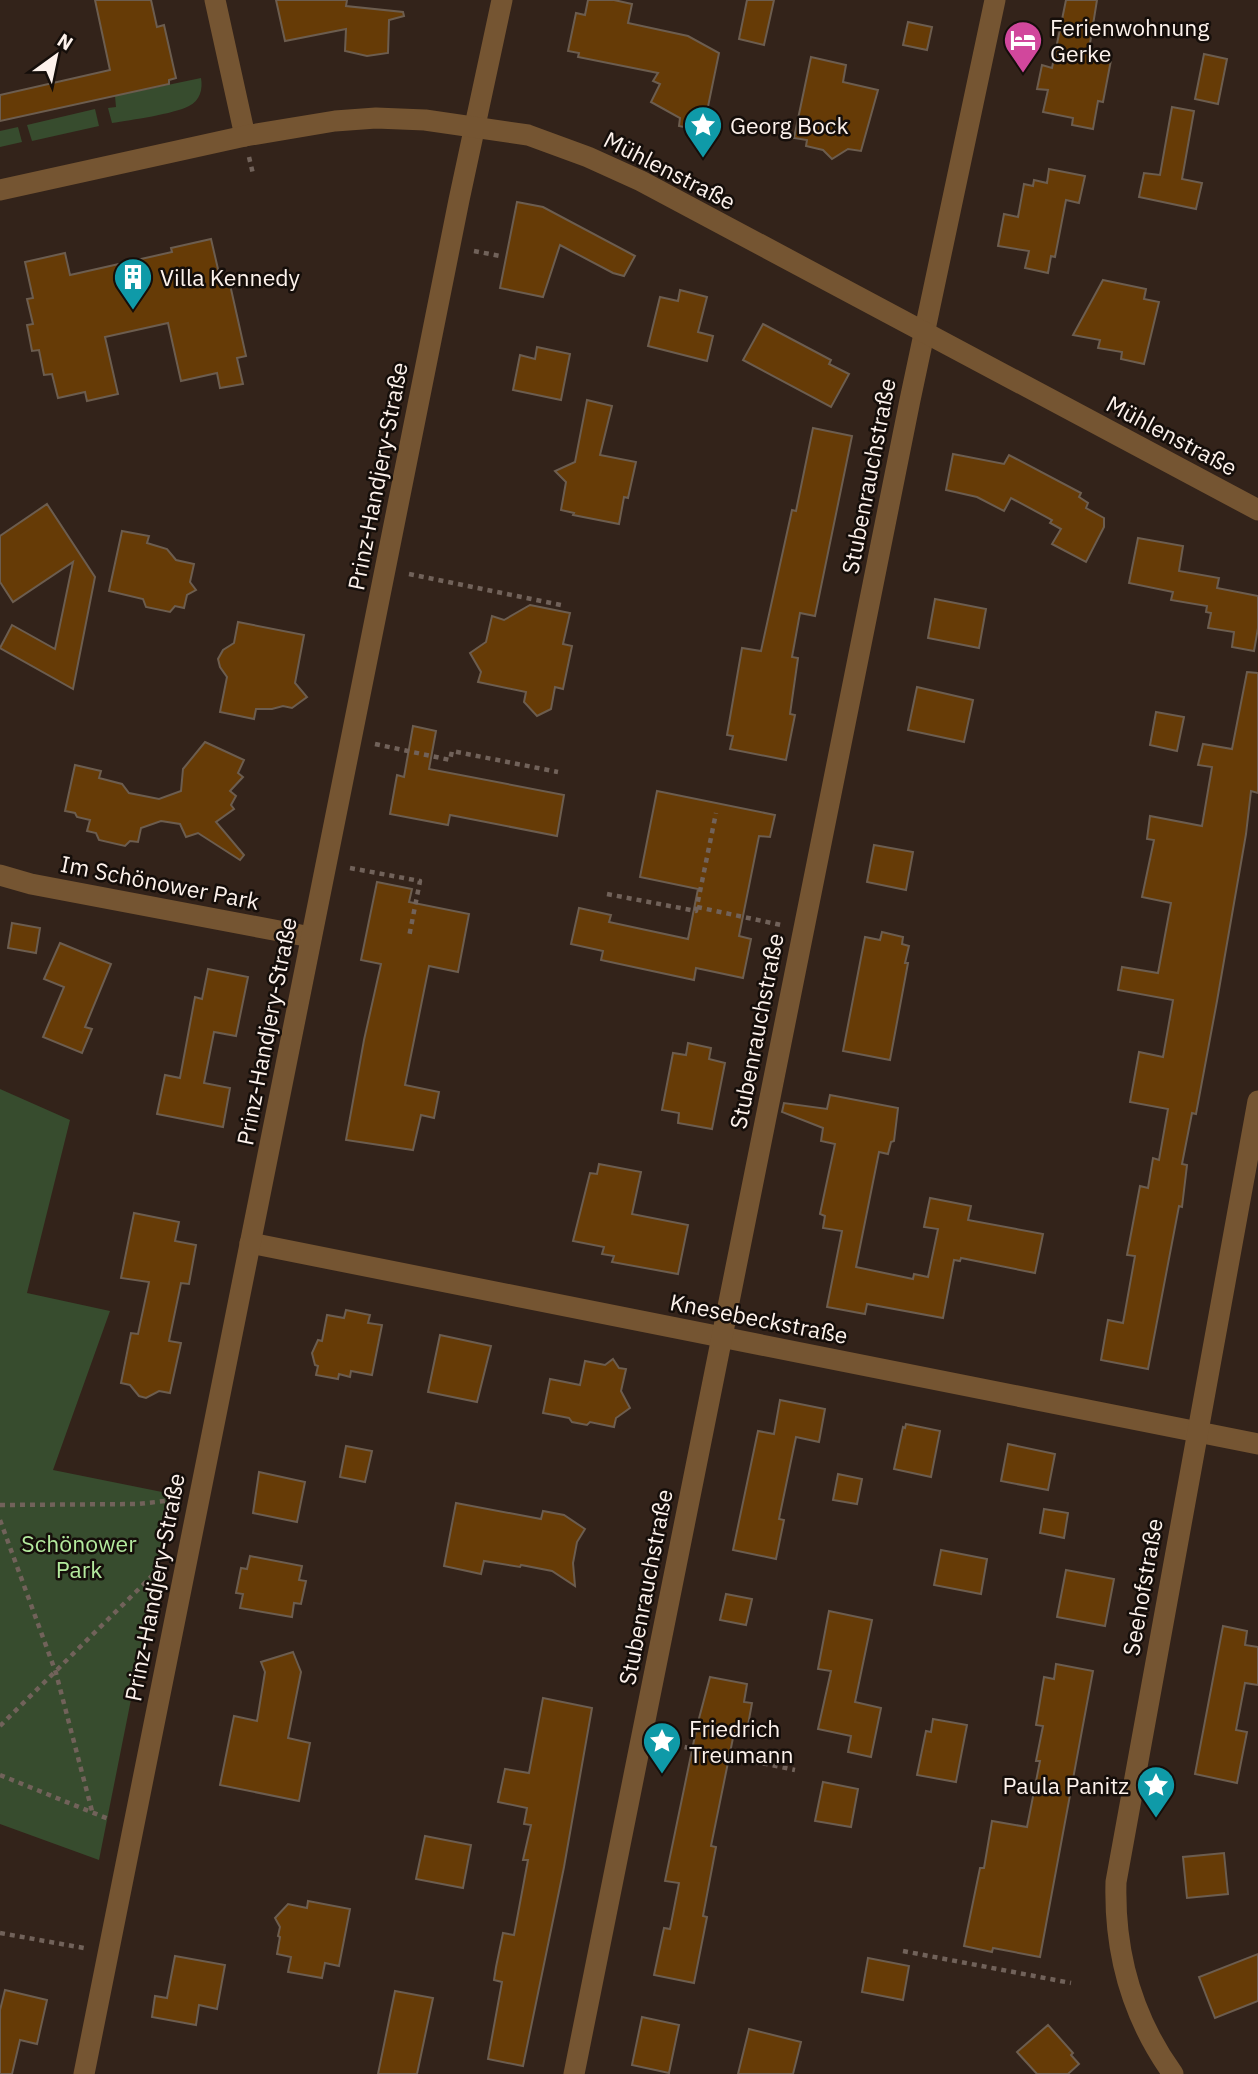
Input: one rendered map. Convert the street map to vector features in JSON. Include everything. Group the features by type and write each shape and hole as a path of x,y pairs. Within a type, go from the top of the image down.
{"street":[{"path":"215,0 247,146"},
{"name":"Prinz-Handjery-Straße","path":"84,2074 459,200 502,0"},
{"name":"Stubenrauchstraße","path":"573,2074 924,333 995,0"},
{"name":"Mühlenstraße","path":"0,190 247,146 335,121 376,118 425,120 528,135 588,157 641,181 1258,510"},
{"name":"Im Schönower Park","path":"0,876 311,937"},
{"name":"Seehofstraße","path":"1173,2074 1142,2024 1131,1996 1118,1934 1116,1882 1258,1101"},
{"name":"Knesebeckstraße","path":"250,1243 1258,1444"}],"path":[{"path":"247,146 253,174"},
{"path":"474,251 500,256"},
{"path":"409,574 561,605"},
{"path":"375,744 450,760 452,751 558,772"},
{"path":"607,894 696,911 716,813"},
{"path":"350,868 420,881 409,937"},
{"path":"697,907 782,925"},
{"path":"0,1505 138,1504 175,1500"},
{"path":"0,1520 56,1673 92,1811"},
{"path":"0,1726 161,1567"},
{"path":"665,1743 795,1770"},
{"path":"0,1775 111,1820"},
{"path":"0,1933 85,1948"},
{"path":"903,1951 1071,1983"}],"green space":[{"path":"201,78 200,94 189,106 163,114 112,123 108,108 116,107 115,96"},
{"path":"95,109 99,126 32,141 27,125"},
{"path":"18,127 22,142 0,147 0,131"},
{"name":"Schönower Park","path":"0,1089 70,1120 27,1293 110,1311 53,1470 172,1494 99,1860 0,1824"}],"building":[{"path":"95,0 151,0 157,27 164,25 176,78 169,80 169,84 0,121 0,95 110,70"},
{"path":"276,0 347,0 346,6 403,12 404,16 389,20 388,53 367,56 345,51 346,29 285,41"},
{"path":"588,0 614,0 632,4 628,23 688,36 719,53 703,131 679,126 680,118 651,102 660,84 653,81 658,73 578,57 579,53 568,51 576,13 585,15"},
{"path":"747,0 774,0 764,45 739,39"},
{"path":"1066,0 1097,0 1088,56 1111,60 1103,102 1098,101 1093,129 1072,125 1073,118 1043,112 1048,90 1037,89 1042,65 1052,68"},
{"path":"908,22 932,27 927,50 903,45"},
{"path":"1204,54 1227,59 1218,104 1195,99"},
{"path":"811,57 846,65 843,82 878,90 861,151 848,149 832,159 823,150 806,146 807,140 794,138"},
{"path":"1172,107 1194,111 1182,179 1202,183 1196,209 1139,197 1144,173 1160,175"},
{"path":"1049,169 1085,176 1079,203 1066,200 1055,257 1051,256 1048,273 1025,268 1029,251 998,246 1004,214 1018,217 1024,184 1033,186 1034,180 1047,183"},
{"path":"517,202 543,207 635,256 624,276 560,245 543,297 500,288"},
{"name":"Villa Kennedy","path":"211,239 221,282 229,280 246,356 237,358 243,384 220,388 217,373 181,381 168,323 105,337 118,394 87,401 85,392 58,398 52,374 44,375 39,350 32,351 27,325 33,324 27,299 33,298 25,262 65,253 70,275 172,252 171,248"},
{"path":"1103,280 1146,289 1144,299 1159,302 1144,364 1121,359 1122,352 1098,348 1100,340 1073,335"},
{"path":"680,290 707,297 698,332 713,336 707,361 648,346 660,297 678,301"},
{"path":"763,324 831,360 829,364 849,374 831,407 743,360"},
{"path":"537,347 570,354 561,400 513,390 520,355 535,359"},
{"path":"587,400 612,406 600,455 636,462 628,498 624,497 619,524 561,510 566,482 555,471 575,462"},
{"path":"813,428 852,436 815,616 800,613 792,657 798,658 790,714 795,715 786,760 730,749 733,736 727,735 742,648 761,651 792,510 796,511"},
{"path":"953,454 1004,464 1009,455 1081,493 1079,497 1088,503 1086,508 1104,518 1104,527 1086,562 1052,544 1061,529 1050,523 1052,520 1011,498 1004,511 977,497 946,490"},
{"path":"47,504 95,577 73,689 0,648 12,625 55,649 73,562 13,602 0,582 0,536"},
{"path":"122,531 149,536 147,543 167,549 176,560 194,564 190,582 196,590 187,595 184,608 175,606 170,612 146,607 143,599 109,591"},
{"path":"1138,538 1183,546 1179,571 1219,578 1217,588 1258,596 1258,628 1254,651 1232,647 1234,632 1208,628 1211,613 1206,612 1207,606 1171,600 1173,592 1129,583"},
{"path":"935,599 986,609 979,648 928,638"},
{"path":"530,605 570,613 563,644 572,646 563,689 555,687 551,709 537,716 524,702 526,692 478,682 481,672 470,653 486,642 492,616 504,620"},
{"path":"238,622 304,635 295,683 307,697 292,708 283,706 256,709 254,719 220,712 227,677 218,659 223,650 234,643"},
{"path":"1247,672 1258,673 1258,793 1251,791 1217,1001 1196,1114 1192,1113 1182,1164 1187,1165 1182,1207 1179,1206 1148,1369 1101,1360 1108,1320 1123,1323 1135,1256 1127,1255 1140,1186 1148,1188 1153,1158 1159,1160 1168,1109 1130,1102 1139,1052 1163,1057 1173,1000 1118,990 1122,967 1158,973 1171,903 1142,897 1154,840 1147,839 1150,816 1202,826 1212,767 1198,765 1203,744 1232,749"},
{"path":"917,687 973,700 964,742 908,730"},
{"path":"1156,712 1184,717 1177,751 1150,745"},
{"path":"413,726 436,731 429,769 564,795 557,836 450,815 448,825 390,814 397,775 404,777"},
{"path":"205,742 244,760 238,773 243,777 230,791 236,796 231,805 234,809 216,822 244,855 240,860 198,833 186,837 180,824 161,821 141,828 138,842 130,841 125,846 99,840 96,833 87,831 90,820 65,811 75,765 101,771 99,778 122,784 129,793 159,799 181,791 183,769"},
{"path":"657,791 775,815 770,837 759,836 739,936 751,939 743,978 696,968 694,980 601,960 603,951 571,944 579,908 611,915 609,922 688,939 698,889 640,877"},
{"path":"874,845 913,852 906,890 867,882"},
{"path":"377,882 412,889 409,902 469,914 458,972 429,966 405,1085 439,1092 434,1118 421,1115 413,1150 346,1140 381,964 361,960"},
{"path":"12,923 40,928 36,953 8,948"},
{"path":"882,932 903,937 902,944 909,946 890,1060 843,1051 865,937 880,940"},
{"path":"60,943 111,964 85,1027 92,1029 82,1053 43,1037 64,987 44,979"},
{"path":"208,969 248,977 236,1036 214,1032 204,1083 230,1088 223,1127 157,1114 165,1075 180,1078 195,997 202,999"},
{"path":"688,1043 711,1048 709,1059 725,1063 712,1129 678,1123 679,1113 662,1110 673,1053 686,1055"},
{"path":"830,1095 898,1108 894,1141 891,1142 888,1154 879,1152 856,1267 913,1279 914,1274 928,1277 938,1229 924,1227 930,1198 971,1206 968,1220 1043,1234 1035,1273 961,1258 960,1261 954,1260 943,1318 867,1304 865,1314 827,1307 842,1231 823,1228 825,1216 820,1214 835,1144 821,1141 823,1128 782,1112 784,1103 827,1109"},
{"path":"599,1164 641,1172 632,1214 688,1225 678,1274 612,1262 614,1256 602,1254 604,1247 573,1241 590,1173 597,1174"},
{"path":"134,1213 179,1222 175,1241 196,1245 189,1284 181,1283 169,1341 181,1343 170,1393 159,1391 146,1398 139,1396 130,1385 121,1383 131,1333 138,1334 149,1282 121,1278"},
{"path":"346,1310 370,1315 368,1323 382,1325 372,1375 351,1371 350,1377 339,1374 338,1379 316,1375 318,1366 315,1365 312,1353 318,1340 322,1341 327,1315 344,1318"},
{"path":"440,1335 491,1346 477,1402 428,1392"},
{"path":"613,1359 619,1368 626,1369 621,1391 630,1408 616,1418 614,1427 590,1422 587,1425 543,1413 550,1379 580,1385 585,1361 605,1365"},
{"path":"780,1400 825,1409 819,1442 796,1437 779,1519 784,1520 776,1559 733,1550 758,1431 774,1434"},
{"path":"906,1424 940,1431 931,1477 894,1469 903,1427 905,1428"},
{"path":"1008,1444 1055,1454 1048,1490 1001,1481"},
{"path":"346,1446 372,1451 365,1482 340,1477"},
{"path":"259,1472 305,1482 297,1522 253,1513"},
{"path":"838,1474 862,1479 857,1504 833,1500"},
{"path":"456,1503 541,1519 543,1511 564,1515 585,1529 577,1542 573,1563 575,1586 552,1571 521,1565 484,1561 481,1574 444,1566"},
{"path":"1044,1509 1068,1513 1064,1538 1040,1533"},
{"path":"941,1550 987,1559 981,1594 934,1585"},
{"path":"250,1556 302,1566 299,1580 306,1581 301,1604 294,1603 292,1617 240,1608 243,1594 236,1593 241,1568 247,1569"},
{"path":"1066,1570 1114,1579 1105,1626 1057,1617"},
{"path":"726,1594 752,1599 746,1625 720,1620"},
{"path":"829,1611 872,1620 855,1702 881,1708 871,1757 848,1752 851,1736 818,1729 831,1671 818,1669"},
{"path":"1223,1626 1247,1631 1245,1645 1258,1647 1258,1685 1245,1683 1236,1730 1247,1732 1237,1783 1195,1774"},
{"path":"293,1652 301,1672 288,1738 310,1743 299,1801 220,1785 234,1716 257,1721 265,1672 261,1662"},
{"path":"1056,1664 1093,1671 1040,1957 993,1948 992,1952 964,1946 980,1868 984,1868 992,1821 1027,1827 1040,1761 1036,1761 1043,1726 1036,1725 1044,1677 1054,1679"},
{"path":"710,1677 747,1684 744,1702 752,1703 746,1736 734,1733 711,1846 716,1847 703,1916 707,1917 694,1983 654,1975 664,1928 670,1929 679,1883 665,1881 697,1726"},
{"path":"543,1698 592,1708 564,1867 523,2066 488,2059 502,1982 494,1980 496,1967 503,1933 514,1935 528,1860 523,1860 531,1825 524,1824 527,1808 498,1802 505,1769 529,1773"},
{"path":"933,1719 967,1725 956,1782 917,1775 926,1731 931,1732"},
{"path":"823,1782 858,1789 851,1827 815,1821"},
{"path":"425,1836 471,1845 463,1888 416,1879"},
{"path":"1224,1853 1228,1894 1187,1898 1183,1857"},
{"path":"308,1901 350,1909 339,1966 325,1963 322,1978 288,1972 291,1957 277,1954 280,1927 275,1918 288,1904 307,1908"},
{"path":"1258,1954 1258,2001 1215,2018 1199,1977"},
{"path":"175,1956 225,1965 217,2009 199,2005 196,2025 152,2017 155,1996 167,1998"},
{"path":"868,1958 909,1966 903,2000 862,1992"},
{"path":"5,1990 47,2000 37,2044 20,2040 12,2074 0,2074 0,2010"},
{"path":"395,1991 433,1998 417,2074 378,2074"},
{"path":"642,2017 679,2025 669,2073 632,2065"},
{"path":"1048,2025 1073,2053 1071,2055 1079,2064 1068,2074 1037,2074 1017,2052"},
{"path":"749,2029 801,2042 793,2074 738,2074"}],"place":[{"name":"Ferienwohnung Gerke","path":"1023,74"},
{"name":"Georg Bock","path":"703,159"},
{"name":"Villa Kennedy","path":"133,311"},
{"name":"Friedrich Treumann","path":"662,1775"},
{"name":"Paula Panitz","path":"1156,1819"}]}
